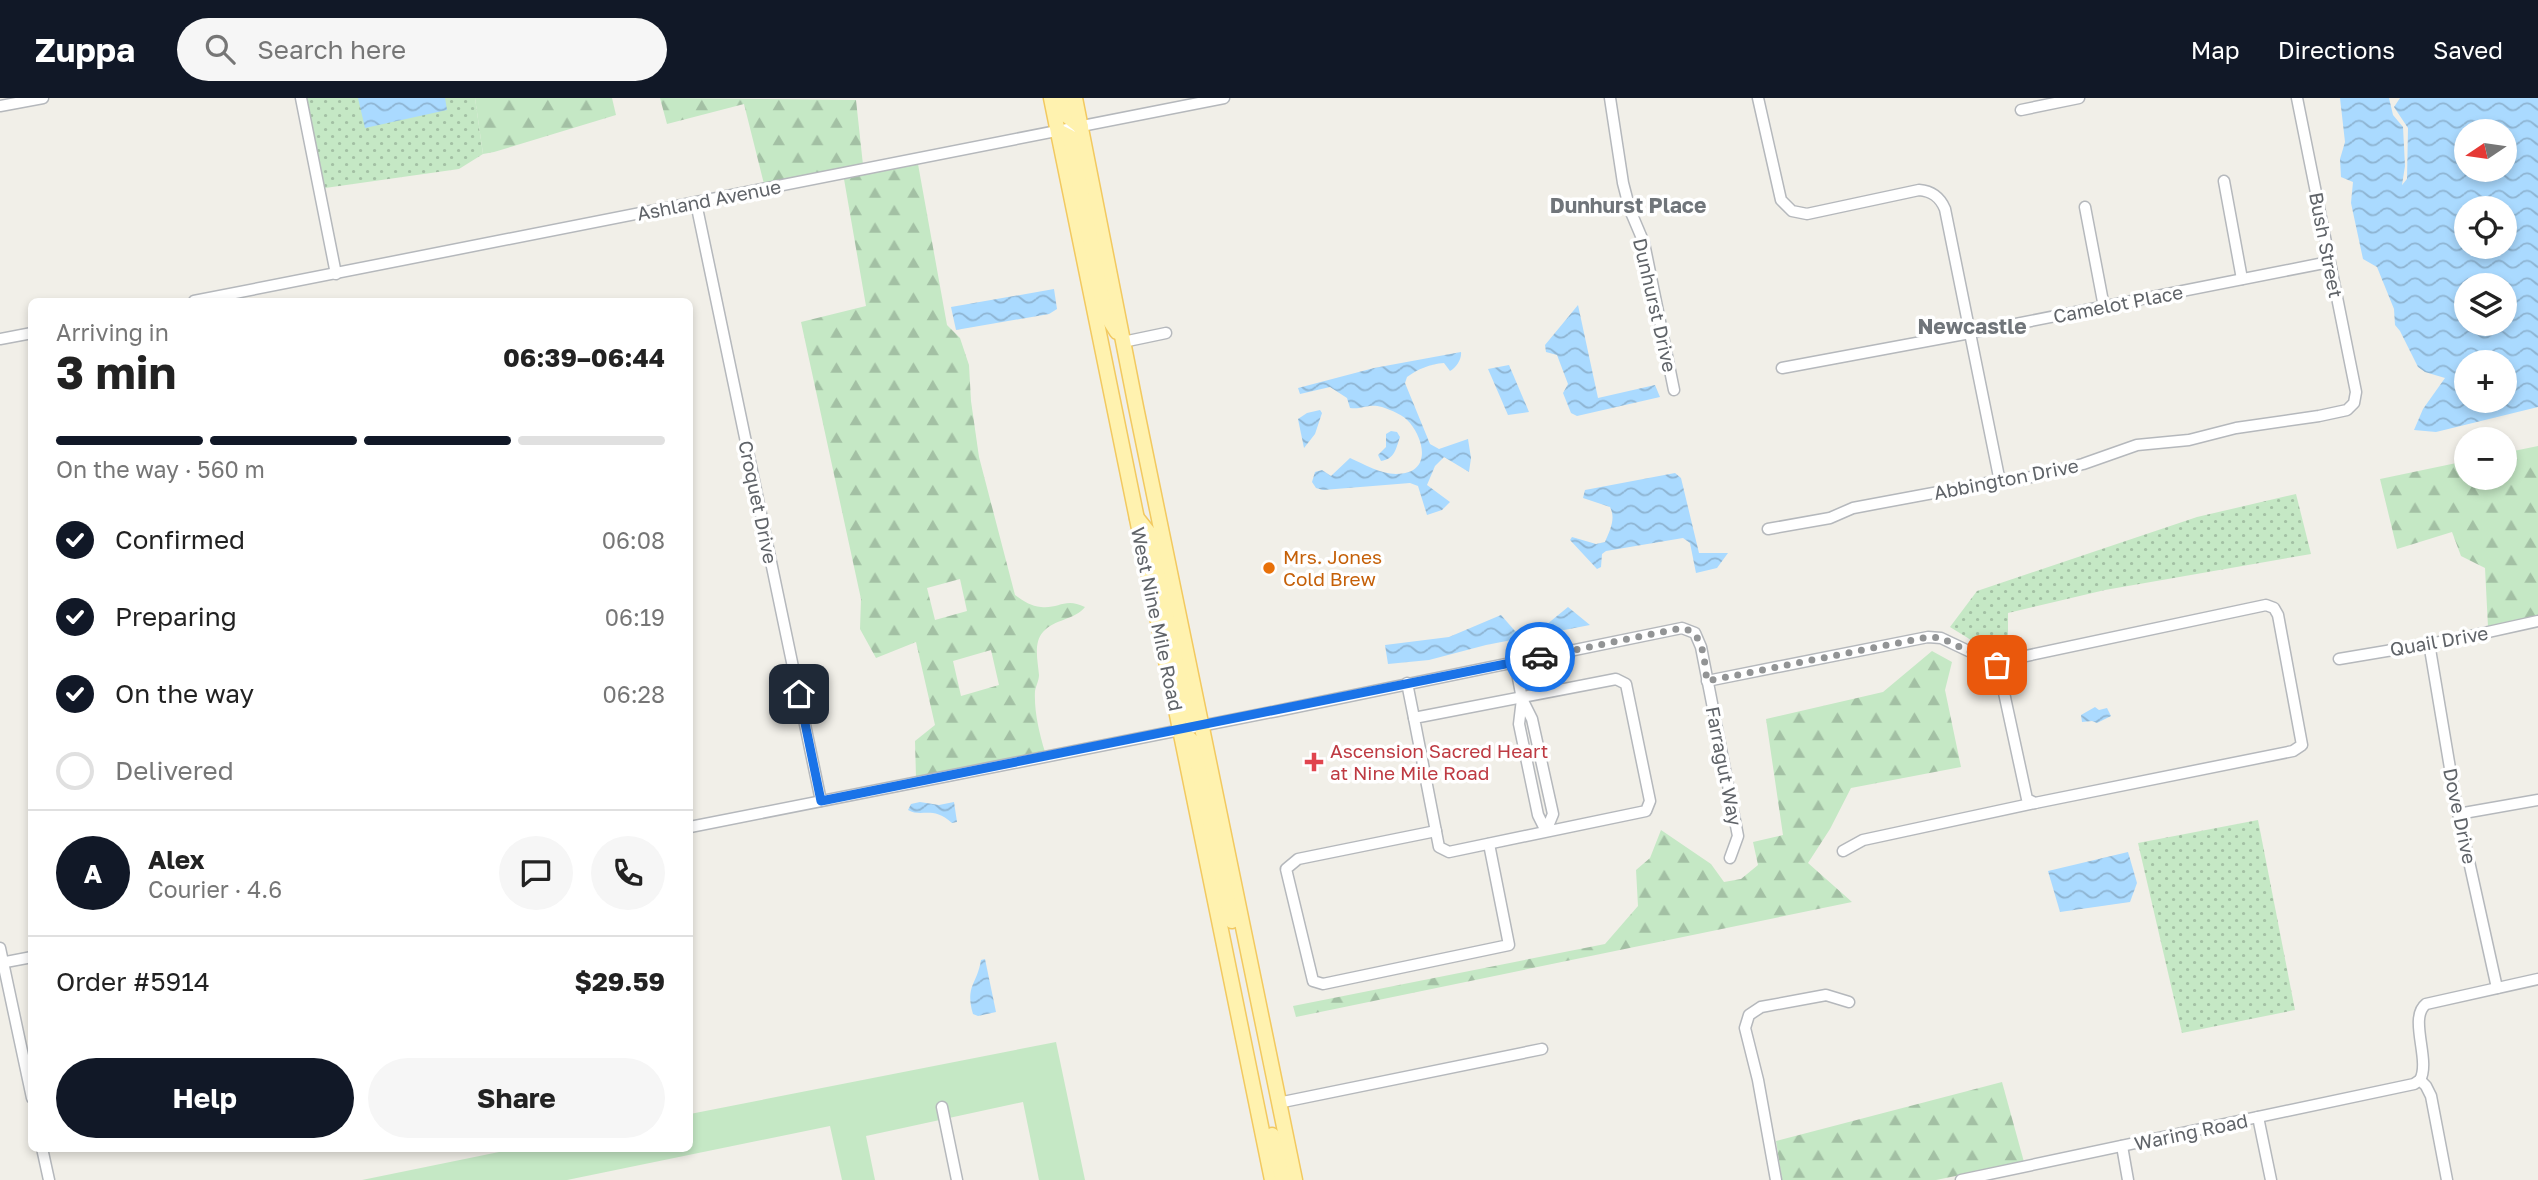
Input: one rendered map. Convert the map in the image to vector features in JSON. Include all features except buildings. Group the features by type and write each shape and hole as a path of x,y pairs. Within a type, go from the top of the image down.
{"main road":[{"name":"West Nine Mile Road","path":"1051,98 1272,1180"},
{"path":"1062,98 1066,115 1081,127"},
{"name":"West Nine Mile Road","path":"1075,98 1295,1180"},
{"path":"1058,131 1069,137 1105,313 1123,342"},
{"path":"1136,516 1149,533 1188,716 1201,726"},
{"path":"1180,730 1191,740 1233,925 1244,936"},
{"path":"1261,1126 1271,1133 1283,1180"}],"street":[{"path":"0,106 43,98"},
{"path":"301,98 336,274"},
{"name":"Ashland Avenue","path":"210,298 1224,98"},
{"name":"Dunhurst Drive","path":"1610,98 1623,183 1630,210 1644,243 1674,390"},
{"path":"1758,98 1781,200 1792,211 1807,214 1919,190 1927,191 1940,199 1945,209 2000,482"},
{"path":"2021,110 2079,98"},
{"name":"Bush Street","path":"2297,98 2356,392"},
{"path":"2224,181 2242,279"},
{"name":"Croquet Drive","path":"696,203 821,801"},
{"path":"2085,207 2104,307"},
{"name":"Camelot Place","path":"1783,368 2329,262"},
{"path":"1123,342 1166,333"},
{"path":"0,339 28,334"},
{"name":"Abbington Drive","path":"1768,529 1830,519 1853,508 2019,480 2083,464 2137,444 2189,440 2236,428 2347,410 2354,403 2356,392"},
{"path":"1707,681 1928,637 1941,638 2002,662 2266,606 2274,608 2278,615 2302,738 2302,744 2293,751 1863,840 1843,851"},
{"name":"Quail Drive","path":"2339,659 2538,621"},
{"name":"Farragut Way","path":"1515,662 1682,628 1695,634 1699,638 1738,836 1730,858"},
{"name":"Dove Drive","path":"2429,643 2458,814 2497,988"},
{"path":"693,826 1515,662 1522,699 1519,724 1538,816 1546,831"},
{"path":"2002,662 2027,800 2035,803"},
{"path":"1407,683 1436,831 1440,847 1449,852 1646,811 1650,802 1626,684 1616,679 1414,718"},
{"path":"2458,814 2538,800"},
{"path":"1436,831 1298,859 1286,869 1313,981 1323,984 1509,945 1489,844"},
{"path":"0,948 1,963 28,1081"},
{"path":"1,963 28,958"},
{"path":"2447,1180 2431,1096 2420,1080 2424,1071 2420,1011 2426,1004 2538,979"},
{"path":"1776,1180 1758,1080 1745,1028 1746,1021 1754,1010 1761,1007 1813,997 1835,996 1849,1002"},
{"path":"1278,1103 1542,1049"},
{"name":"Waring Road","path":"1961,1180 2414,1084 2420,1080"},
{"path":"942,1107 957,1180"},
{"path":"2258,1117 2271,1180"},
{"path":"2122,1146 2128,1180"},
{"path":"43,1152 49,1180"}],"green space":[{"path":"307,98 475,98 483,154 459,169 325,188"},
{"path":"475,98 612,98 616,115 483,154"},
{"path":"660,98 856,100 863,165 764,184 744,104 667,124"},
{"path":"918,164 947,325 960,338 969,365 979,457 1015,595 1037,606 1072,603 1085,607 1076,615 1053,624 1043,632 1038,642 1039,675 1035,706 1045,752 916,777 915,741 935,725 916,642 876,658 860,629 861,599 801,322 866,306 844,179","holes":["960,579 967,611 935,620 927,588","991,650 999,685 961,696 953,661"]},
{"path":"2538,446 2538,616 2488,627 2485,568 2461,556 2452,532 2397,549 2380,479 2454,464 2454,490 2517,490 2517,450"},
{"path":"2296,494 2311,554 2105,590 2008,613 2008,643 1984,648 1950,627 1977,591 2197,517"},
{"path":"1932,651 1952,662 1945,690 1961,767 1851,788 1830,829 1808,863 1852,902 1296,1017 1293,1006 1605,944 1638,906 1636,870 1650,858 1661,830 1711,864 1724,882 1741,879 1758,865 1753,842 1783,835 1766,719 1883,692"},
{"path":"2258,820 2295,1010 2182,1033 2138,843"},
{"path":"1056,1042 1085,1180 1039,1180 1023,1102 866,1136 875,1180 842,1180 830,1126 567,1180 362,1180 498,1152 693,1152 693,1113"},
{"path":"2002,1082 2024,1162 1936,1180 1782,1180 1776,1141"}],"water":[{"path":"358,98 445,98 447,110 365,128"},
{"path":"2340,98 2389,98 2393,115 2403,127 2405,166 2402,185 2407,179 2408,128 2394,107 2400,98 2538,98 2538,407 2517,412 2517,350 2454,350 2454,413 2514,413 2436,432 2414,430 2423,409 2445,378 2418,367 2395,325 2394,309 2377,267 2363,259 2351,203 2353,182 2341,177 2340,159 2345,142"},
{"path":"1054,289 1057,309 1049,314 956,330 951,307"},
{"path":"1578,305 1598,398 1655,385 1660,397 1577,416 1571,413 1563,393 1568,384 1557,355 1546,352 1545,345"},
{"path":"1461,352 1461,358 1450,371 1444,363 1429,366 1407,377 1405,383 1430,444 1439,449 1468,439 1471,458 1469,472 1444,457 1435,466 1427,485 1450,502 1442,510 1427,515 1418,486 1410,483 1323,490 1316,488 1312,482 1315,472 1322,470 1331,476 1350,458 1384,472 1407,473 1420,463 1422,448 1410,423 1397,413 1377,406 1350,408 1347,398 1330,387 1300,394 1298,388 1374,368"},
{"path":"1509,365 1529,412 1508,415 1488,369"},
{"path":"1320,410 1322,413 1315,434 1304,448 1298,419 1307,413"},
{"path":"1397,432 1400,437 1392,455 1381,461 1378,455 1386,447 1386,434"},
{"path":"1675,473 1681,478 1699,553 1728,553 1717,568 1696,573 1690,543 1683,538 1606,551 1602,554 1601,567 1597,569 1570,540 1572,537 1596,544 1605,542 1610,529 1610,507 1583,498 1585,490"},
{"path":"1568,607 1590,625 1486,645 1429,660 1388,664 1385,645 1449,637 1501,615 1515,631 1525,636 1546,625"},
{"path":"2095,707 2099,710 2107,708 2111,716 2097,723 2082,722 2081,715"},
{"path":"920,802 939,805 954,802 957,822 952,823 939,814 908,810 911,804"},
{"path":"2128,852 2137,883 2130,902 2060,912 2048,871"},
{"path":"985,959 996,1012 978,1016 973,1014 970,997 981,960"}],"way so far":[{"path":"1540,657 1682,628 1689,629 1699,638 1707,681 1928,637 1941,638 1997,665"}],"place":[{"name":"Mrs. Jones Cold Brew","path":"1269,568"},
{"name":"Ascension Sacred Heart at Nine Mile Road","path":"1314,762"}],"district":[{"name":"Dunhurst Place","path":"1628,206"},
{"name":"Newcastle","path":"1972,327"}],"route":[{"path":"799,694 821,801 1540,657"}]}
